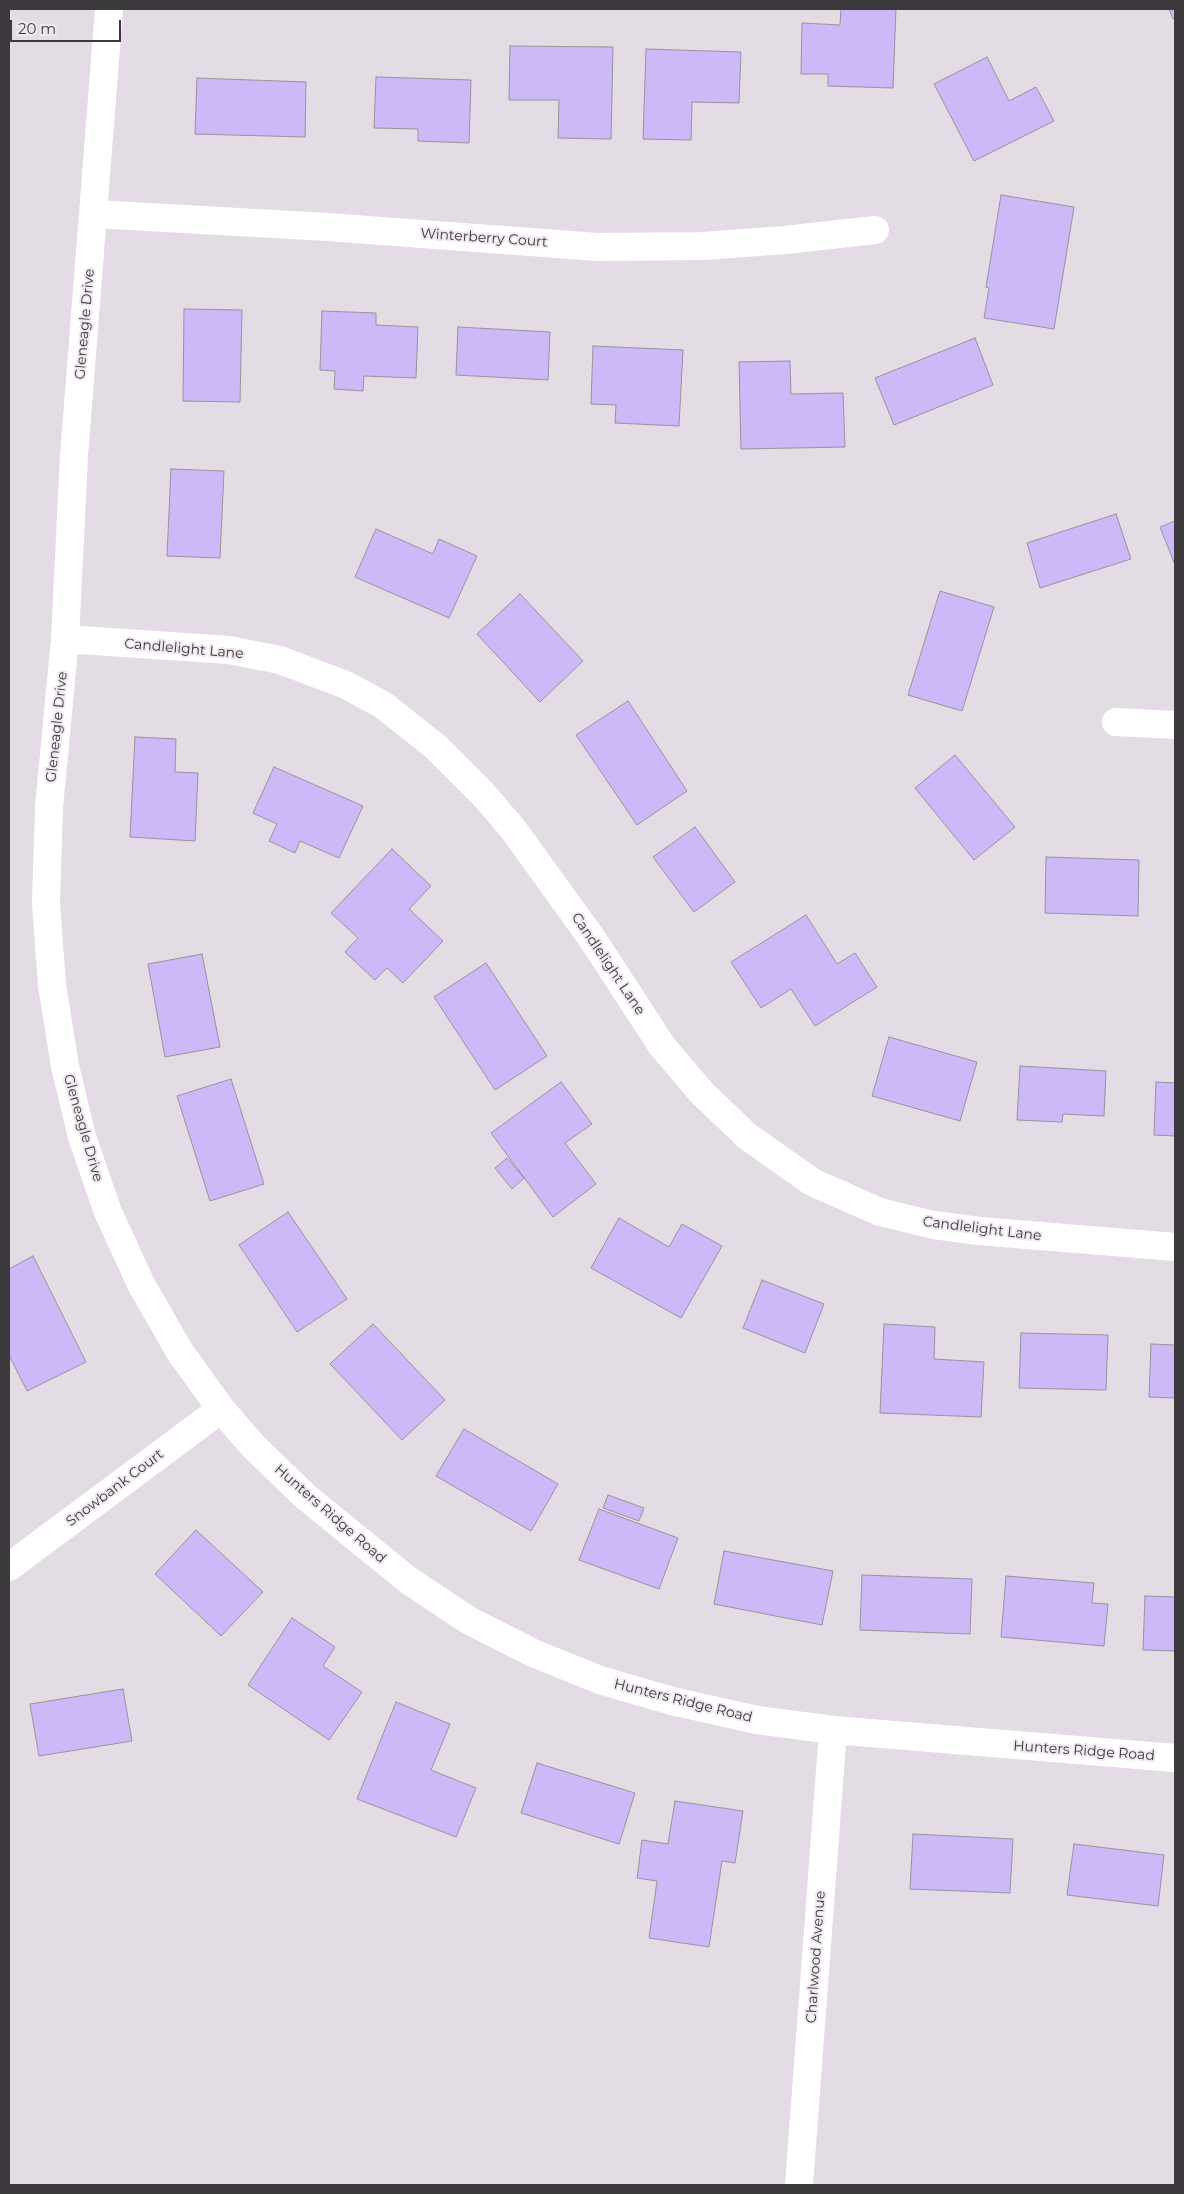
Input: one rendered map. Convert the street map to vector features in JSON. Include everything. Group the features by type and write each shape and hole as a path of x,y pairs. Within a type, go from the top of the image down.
{"street":[{"name":"Gleneagle Drive","path":"109,9 74,456 65,639 49,807 46,903 52,985 65,1066 82,1136 105,1202 141,1284 180,1352 222,1409"},
{"name":"Winterberry Court","path":"94,214 328,227 598,247 703,246 785,240 874,230"},
{"name":"Candlelight Lane","path":"65,639 229,650 280,660 346,685 383,705 436,747 483,794 513,829 593,940 662,1046 702,1093 747,1136 812,1182 880,1212 934,1225 978,1231 1175,1247"},
{"path":"1116,722 1175,725"},
{"name":"Snowbank Court","path":"9,1567 222,1409"},
{"name":"Hunters Ridge Road","path":"222,1409 254,1447 306,1497 408,1580 468,1620 533,1653 600,1680 672,1701 757,1720 833,1730 1175,1758"},
{"name":"Charlwood Avenue","path":"799,2185 833,1730"}],"building":[{"path":"841,9 896,9 893,88 828,86 828,74 801,74 802,23 840,25"},
{"path":"1169,9 1175,9 1175,18 1173,19"},
{"path":"510,46 613,47 611,139 558,138 559,100 509,100"},
{"path":"646,49 741,52 739,103 692,102 691,140 643,139"},
{"path":"987,57 1009,101 1036,87 1054,121 974,161 934,84"},
{"path":"376,77 471,80 469,143 418,141 418,129 374,128"},
{"path":"197,78 306,82 305,137 195,134"},
{"path":"1001,195 1074,207 1054,329 984,318 989,288 986,287"},
{"path":"184,309 242,310 240,402 183,401"},
{"path":"322,311 376,313 376,325 418,327 416,378 364,376 363,391 334,389 335,371 320,370"},
{"path":"458,327 550,332 548,380 456,375"},
{"path":"975,338 993,385 894,425 875,378"},
{"path":"593,346 683,350 679,426 615,423 616,405 591,404"},
{"path":"790,361 791,394 843,393 845,447 741,449 739,362"},
{"path":"171,469 224,471 220,558 167,556"},
{"path":"1116,514 1131,559 1040,588 1027,543"},
{"path":"1175,521 1175,565 1160,527"},
{"path":"376,529 433,554 439,539 477,556 449,618 355,577"},
{"path":"940,591 994,607 962,711 908,695"},
{"path":"520,594 583,661 540,702 477,634"},
{"path":"628,701 687,791 637,825 576,735"},
{"path":"135,737 176,739 175,772 198,773 195,841 130,837"},
{"path":"955,755 1015,827 974,860 915,788"},
{"path":"274,767 363,806 339,858 300,841 295,853 269,841 277,824 253,813"},
{"path":"695,827 735,882 694,912 653,857"},
{"path":"392,849 431,886 409,909 443,941 403,983 387,968 375,980 345,952 358,938 331,913"},
{"path":"1046,857 1139,860 1138,916 1045,913"},
{"path":"806,915 837,964 855,953 877,987 815,1026 791,989 761,1008 731,962"},
{"path":"202,954 220,1047 165,1057 148,964"},
{"path":"486,963 547,1056 495,1090 434,997"},
{"path":"889,1037 977,1062 960,1121 872,1096"},
{"path":"1020,1066 1106,1071 1104,1116 1063,1114 1062,1122 1017,1120"},
{"path":"231,1079 264,1184 210,1201 177,1096"},
{"path":"561,1082 592,1124 565,1143 596,1184 553,1217 491,1133"},
{"path":"1156,1082 1175,1083 1175,1136 1154,1135"},
{"path":"507,1158 524,1178 512,1189 495,1168"},
{"path":"288,1212 347,1299 297,1332 239,1245"},
{"path":"619,1218 669,1247 682,1224 722,1246 681,1318 591,1268"},
{"path":"33,1256 86,1362 27,1391 9,1355 9,1269"},
{"path":"762,1280 824,1304 805,1353 743,1328"},
{"path":"373,1324 445,1400 402,1440 330,1364"},
{"path":"884,1324 935,1327 934,1359 984,1362 981,1417 880,1413"},
{"path":"1021,1333 1108,1335 1106,1390 1019,1388"},
{"path":"1151,1344 1175,1345 1175,1398 1149,1397"},
{"path":"464,1429 558,1484 531,1531 436,1476"},
{"path":"608,1495 644,1508 639,1521 603,1508"},
{"path":"599,1509 678,1538 659,1589 579,1560"},
{"path":"196,1530 263,1592 221,1636 155,1574"},
{"path":"724,1551 833,1571 822,1625 714,1604"},
{"path":"862,1575 972,1579 970,1634 860,1630"},
{"path":"1006,1576 1094,1583 1092,1603 1108,1604 1104,1646 1001,1637"},
{"path":"1145,1596 1175,1597 1175,1651 1143,1650"},
{"path":"292,1618 335,1647 323,1666 362,1692 329,1740 248,1685"},
{"path":"123,1689 132,1741 39,1756 30,1704"},
{"path":"396,1702 450,1724 431,1770 476,1788 456,1837 357,1799"},
{"path":"537,1763 635,1793 619,1844 521,1813"},
{"path":"675,1801 743,1811 735,1863 722,1861 709,1947 649,1938 657,1881 637,1878 642,1840 668,1844"},
{"path":"913,1834 1013,1839 1010,1893 910,1889"},
{"path":"1074,1844 1164,1855 1158,1906 1067,1895"}]}
